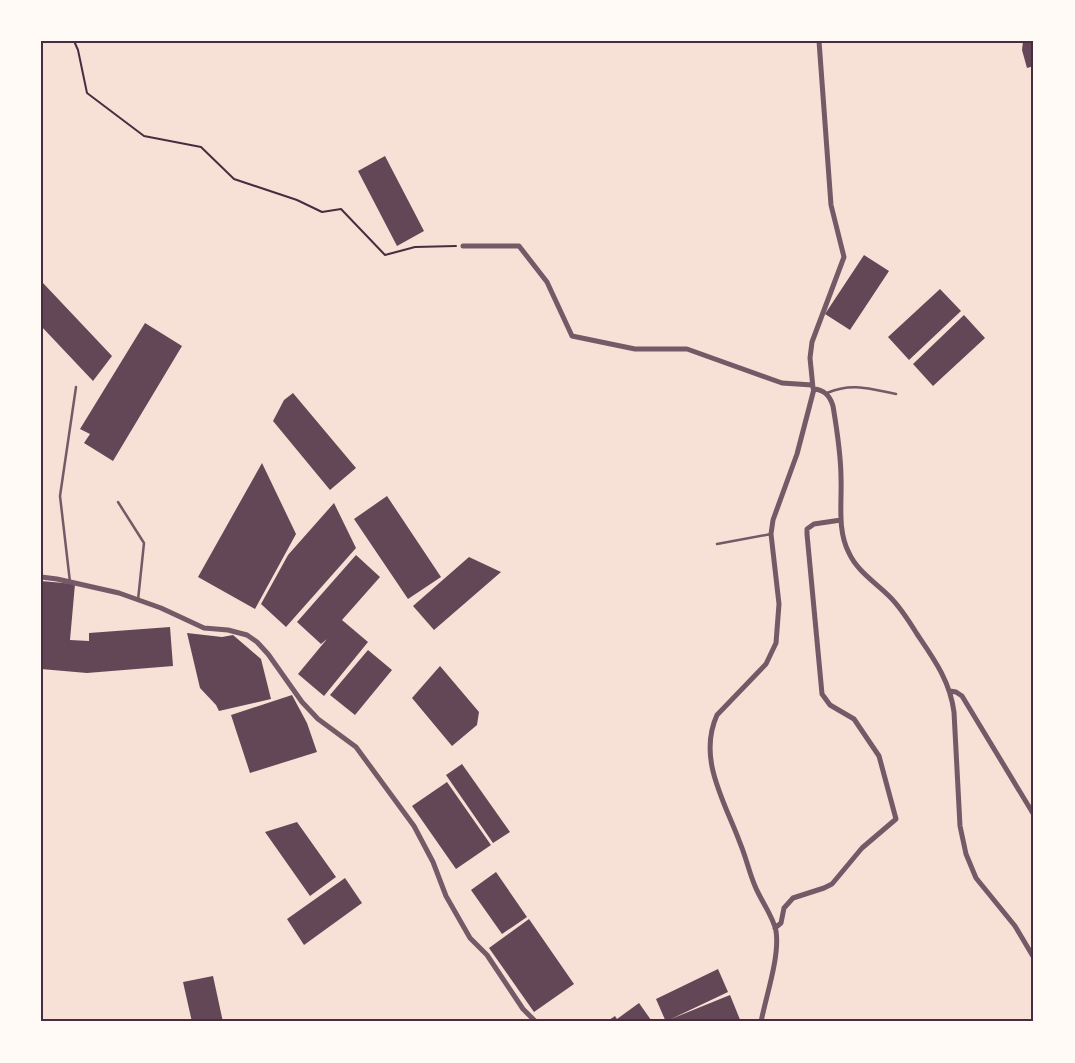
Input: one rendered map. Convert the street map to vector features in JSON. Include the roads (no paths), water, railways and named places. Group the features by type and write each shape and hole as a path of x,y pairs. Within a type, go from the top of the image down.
{"street":[{"path":"761,1022 776,954 777,937 775,928 754,885 740,843 722,801 712,770 709,747 717,715 766,664 776,643 779,590 771,534 773,520 798,454 813,387 810,358 812,342 844,257 832,205 819,41"},
{"path":"463,246 519,246 547,282 572,336 635,349 687,349 782,384 813,387 827,394 831,399 836,427 841,476 841,520 846,547 855,564 902,611 940,668 950,691 954,712 960,826 966,854 976,878 1015,926 1034,958"},
{"path":"775,928 781,923 784,908 793,898 832,884 862,848 896,819 879,756 854,719 830,705 822,694 806,534 807,529 814,524 841,520"},
{"path":"41,577 119,592 204,628 228,630 247,635 258,642 302,702 318,719 356,747 414,826 433,862 446,896 470,938 487,955 523,1009 536,1022"},
{"path":"950,691 962,696 1034,815"}],"lane":[{"path":"827,394 839,388 858,386 896,394"},
{"path":"70,582 60,496 76,387"},
{"path":"118,502 144,543 138,600"},
{"path":"717,544 771,534"}]}
